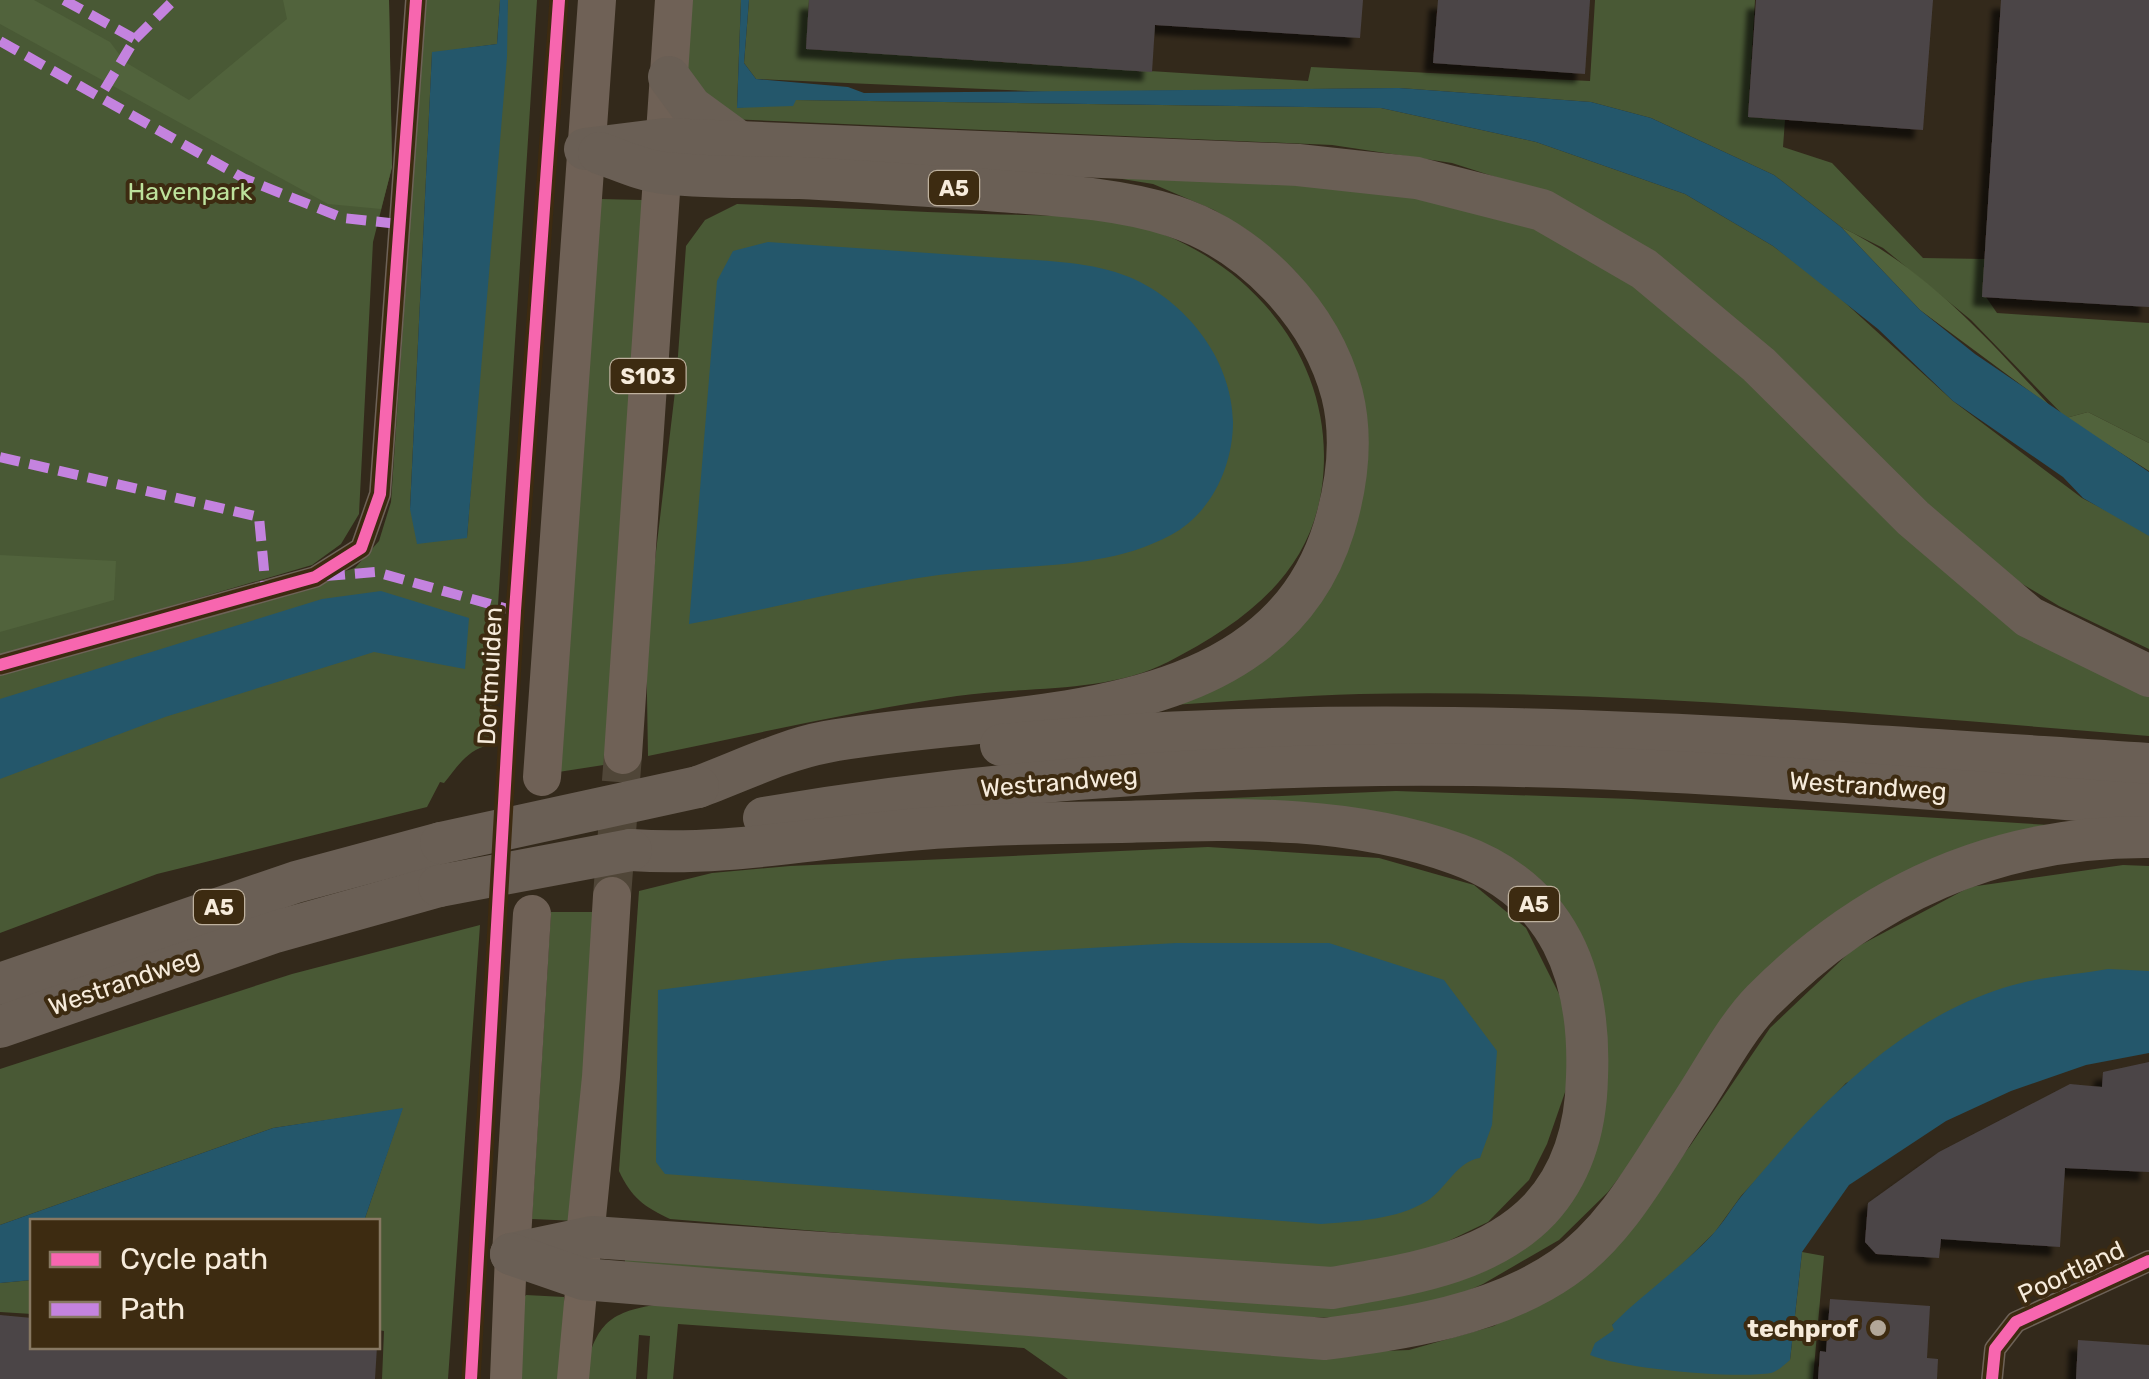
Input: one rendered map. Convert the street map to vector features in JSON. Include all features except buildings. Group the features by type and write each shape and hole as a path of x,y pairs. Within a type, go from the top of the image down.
{"highway":[{"path":"669,77 691,108 739,142"},
{"name":"A5","path":"663,156 739,142 1298,165 1417,178 1542,210 1644,268 1758,365 1913,518 2029,618 2149,676"},
{"path":"585,149 663,156"},
{"name":"A5","path":"663,156 851,180 1058,196 1176,217 1248,258 1292,298 1328,352 1349,432 1342,502 1322,566 1301,600 1274,630 1236,658 1179,684 1118,701 822,742 698,788"},
{"name":"Westrandweg","path":"0,984 259,894 442,843 698,788 943,751 1210,728 1319,725 1653,731 2149,764"},
{"name":"Westrandweg","path":"0,1026 275,932 439,886 1011,785 1200,770 1382,765 1678,773 2149,805"},
{"name":"A5","path":"511,1254 1332,1288 1418,1272 1486,1248 1540,1208 1576,1149 1586,1111 1588,1072 1589,1029 1582,984 1566,944 1536,905 1500,877 1460,854 1325,821 1260,819 907,830 694,842"},
{"name":"A5","path":"584,1258 1325,1339 1407,1328 1502,1300 1564,1268 1612,1223 1760,1003 1850,926 1936,876 2026,847 2149,838"}],"main road":[{"path":"542,777 597,0"},
{"name":"S103","path":"623,755 674,0"},
{"path":"573,1379 602,1076 612,896"},
{"path":"506,1379 532,914"}],"street":[{"path":"0,665 314,577 361,548 380,494 416,0"},
{"name":"Poortland","path":"1992,1379 1995,1349 2016,1322 2149,1261"}],"green space":[{"name":"Havenpark","path":"0,0 389,0 392,167 373,242 359,514 341,544 312,565 0,656"},
{"path":"0,0 34,0 110,42 125,62 189,100 287,19 283,0 389,0 392,167 381,209 328,204 0,24"},
{"path":"425,0 500,0 497,44 432,53 410,509 467,537 508,0 537,0 489,745 469,755 444,783 440,782 427,807 157,874 0,933 0,675 355,568 379,541 391,502"},
{"path":"692,0 741,0 737,108 796,100 1381,108 1536,142 1685,194 1773,246 1829,288 1953,401 2082,498 2149,533 2149,649 2059,606 1972,554 1542,192 1452,163 1332,145 729,119 687,71"},
{"path":"749,0 809,0 806,49 1308,81 1311,67 1590,81 1595,0 1755,0 1748,117 1785,120 1783,147 1832,163 1923,258 1985,259 1986,297 1997,313 2149,323 2149,443 2088,412 2066,418 1971,320 1883,248 1841,227 1774,175 1651,118 1591,102 1399,88 1050,92 756,79 744,63"},
{"path":"1124,166 1441,193 1603,256 2149,687 2149,736 1755,705 1557,696 1360,694 1140,707 1207,687 1353,509 1296,272 1250,232 1214,210 1153,184 1116,178"},
{"path":"600,199 643,200 610,764 552,773"},
{"path":"737,204 1098,219 1165,235 1198,251 1228,271 1279,322 1312,384 1321,419 1321,494 1312,527 1298,556 1279,582 1229,626 1144,672 1091,684 918,702 648,756 646,636 676,383 686,246 705,220"},
{"path":"1841,227 1928,284 2051,407 1920,310"},
{"path":"2088,412 2149,443 2149,471 2066,418"},
{"path":"0,555 116,561 114,600 0,632"},
{"path":"1396,791 1631,799 2050,825 1960,852 1675,1104 1608,1192 1559,1240 1483,1284 1431,1307 1340,1318 1221,1314 625,1272 625,1246 1402,1292 1570,1176 1597,989 1463,834 1021,807"},
{"path":"1208,847 1379,858 1474,885 1526,928 1566,1008 1570,1078 1547,1144 1529,1180 1488,1222 1417,1256 1343,1268 1204,1263 670,1219 639,1200 628,1188 619,1171 639,891 712,873 790,866"},
{"path":"2123,865 2149,866 2149,972 1846,1083 1741,1196 1715,1232 1655,1291 1612,1325 1790,1360 1802,1252 1824,1256 1813,1379 1068,1379 1024,1348 678,1324 673,1379 647,1379 650,1336 639,1335 636,1379 582,1379 604,1327 623,1313 655,1305 1303,1354 1409,1350 1494,1326 1547,1293 1626,1228 1690,1146 1770,1028 1853,949 1970,887"},
{"path":"551,912 601,912 577,1221 532,1219"},
{"path":"480,925 448,1379 382,1379 380,1219 365,1219 402,1109 273,1128 0,1225 0,1069 292,974"},
{"path":"30,1280 30,1314 0,1312 0,1283"},
{"path":"526,1295 564,1297 564,1379 515,1379 519,1304"}],"water":[{"path":"500,0 508,0 507,57 467,538 417,544 410,509 432,52 497,44"},
{"path":"741,0 749,0 744,63 756,79 848,87 864,93 1399,88 1591,102 1651,118 1774,175 1841,227 1920,310 1975,354 2149,472 2149,536 2083,498 2063,477 1953,401 1878,329 1773,246 1685,194 1536,142 1381,108 796,100 793,106 737,108"},
{"path":"768,242 1063,262 1119,273 1156,291 1204,338 1225,378 1231,400 1229,455 1209,501 1171,535 1122,554 895,582 689,624 717,281 733,251"},
{"path":"381,591 469,618 465,669 374,652 165,717 0,779 0,699 322,599"},
{"path":"1176,943 1329,943 1444,980 1497,1051 1492,1125 1480,1158 1458,1169 1434,1196 1415,1207 1375,1218 1321,1224 665,1174 656,1162 658,990 899,959"},
{"path":"2108,969 2149,971 2149,1053 2086,1065 2011,1091 1946,1121 1849,1185 1802,1252 1790,1360 1781,1368 1755,1375 1707,1374 1627,1365 1590,1355 1595,1343 1614,1330 1612,1325 1712,1235 1771,1161 1829,1100 1892,1046 1964,1003 2003,988"},
{"path":"403,1108 365,1219 30,1219 30,1280 0,1283 0,1225 273,1128"}],"tunnel":[{"path":"612,896 623,755"}],"marked path":[{"path":"64,0 135,39 100,97"},
{"path":"135,39 174,0"},
{"path":"0,41 245,179 343,218 399,224"},
{"path":"0,457 259,517 266,591"},
{"path":"325,576 376,572 515,611"}],"cycle path":[{"path":"0,665 315,577 361,548 380,494 416,0"},
{"name":"Dortmuiden","path":"471,1379 515,611 559,0"},
{"path":"1992,1379 1995,1349 2016,1322 2149,1261"}],"place":[{"name":"techprof","path":"1878,1328"}]}
